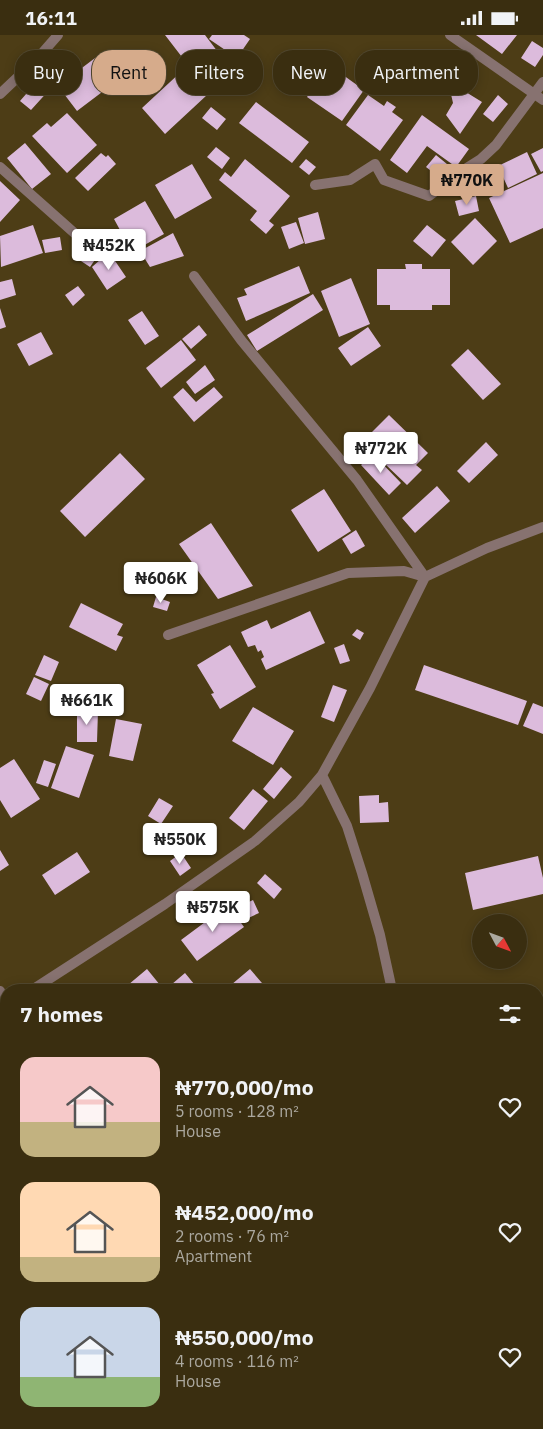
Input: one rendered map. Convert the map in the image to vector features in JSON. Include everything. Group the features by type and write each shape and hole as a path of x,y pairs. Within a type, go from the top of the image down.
{"street":[{"path":"0,94 37,59 58,35"},
{"path":"450,35 539,97"},
{"path":"315,185 350,180 375,164 384,180 429,196 491,150 539,97 543,82"},
{"path":"0,167 80,238"},
{"path":"194,276 241,340 357,480 425,577"},
{"path":"41,984 165,904 256,841 299,802 322,775 370,688 425,577 487,548 543,527"},
{"path":"168,635 348,573 404,571 425,577"},
{"path":"322,775 347,826 360,863 380,935 391,984"}],"building":[{"path":"165,35 205,35 216,50 177,50"},
{"path":"212,35 244,35 250,39 242,50 225,50 209,39"},
{"path":"476,35 517,35 502,54"},
{"path":"532,41 543,48 543,55 535,67 521,58"},
{"path":"92,60 92,95 98,95 77,111 65,95 82,95 82,68"},
{"path":"176,76 176,95 207,95 165,134 142,108 156,95 166,95 166,86"},
{"path":"345,76 355,84 355,95 360,95 342,121 307,97 308,95 345,95"},
{"path":"25,95 45,95 31,110 20,101"},
{"path":"368,95 384,106 387,101 396,107 392,112 403,120 380,151 346,125"},
{"path":"451,95 471,95 482,102 460,134 446,115 453,103"},
{"path":"498,95 508,104 493,122 483,114"},
{"path":"256,102 309,142 292,163 239,123"},
{"path":"211,107 226,119 217,130 202,118"},
{"path":"67,113 97,145 67,173 32,136 47,123 51,127"},
{"path":"422,115 469,149 456,167 427,146 407,173 390,160"},
{"path":"25,143 51,174 32,189 7,158"},
{"path":"216,147 230,158 222,169 207,157"},
{"path":"543,148 543,171 541,172 531,154"},
{"path":"527,152 537,174 508,188 498,166"},
{"path":"101,153 106,157 108,155 116,164 88,191 75,178"},
{"path":"436,155 453,169 444,181 426,167"},
{"path":"245,159 290,196 269,221 274,225 266,234 250,220 257,211 219,180 225,172 231,177"},
{"path":"306,159 316,167 309,175 299,167"},
{"path":"192,164 212,198 175,219 155,185"},
{"path":"543,173 543,228 510,243 489,198"},
{"path":"0,181 20,200 0,222"},
{"path":"476,196 479,211 459,216 455,201"},
{"path":"145,201 164,234 132,252 114,219"},
{"path":"318,212 325,239 305,244 298,218"},
{"path":"475,218 497,241 473,265 451,242"},
{"path":"296,222 304,243 289,249 281,227"},
{"path":"33,225 43,253 1,267 0,236"},
{"path":"427,225 446,240 432,257 413,241"},
{"path":"173,233 184,256 150,267 140,251"},
{"path":"60,237 62,250 45,253 42,240"},
{"path":"92,245 101,251 90,267 81,261"},
{"path":"109,252 126,277 107,290 92,267"},
{"path":"405,264 422,264 422,269 450,269 450,305 432,305 432,310 390,310 390,305 377,305 377,269 406,269"},
{"path":"299,266 310,293 246,321 237,298 247,295 244,289"},
{"path":"351,278 370,324 339,337 321,291"},
{"path":"12,279 16,295 0,300 0,282"},
{"path":"78,286 85,295 73,306 65,295"},
{"path":"313,294 323,310 257,351 247,335"},
{"path":"0,308 6,327 0,329"},
{"path":"142,311 159,336 145,345 128,320"},
{"path":"199,325 207,335 191,349 182,339"},
{"path":"368,327 381,346 351,366 338,348"},
{"path":"41,332 53,354 29,366 17,344"},
{"path":"181,340 196,360 161,388 146,368"},
{"path":"468,349 501,384 483,400 451,365"},
{"path":"205,365 215,380 195,394 186,382"},
{"path":"214,387 223,397 194,422 173,397 183,388 196,402"},
{"path":"389,415 428,453 416,465 422,470 407,485 362,442"},
{"path":"486,442 498,455 469,483 457,471"},
{"path":"120,453 145,479 85,537 60,511"},
{"path":"373,454 401,483 389,495 361,465"},
{"path":"437,486 450,501 415,533 402,518"},
{"path":"324,489 351,531 318,552 291,510"},
{"path":"211,523 253,586 218,599 179,544"},
{"path":"356,530 365,546 351,554 342,539"},
{"path":"156,597 170,602 167,611 153,607"},
{"path":"81,603 123,624 117,635 123,637 116,651 69,627"},
{"path":"310,611 325,643 266,670 261,659 264,657 261,650 258,652 255,645 248,647 241,632 267,620 271,629"},
{"path":"357,629 364,633 360,640 352,635"},
{"path":"344,644 350,661 340,664 334,648"},
{"path":"230,645 256,687 220,709 211,694 214,693 197,665"},
{"path":"44,655 59,662 51,681 35,675"},
{"path":"424,665 527,701 518,725 415,690"},
{"path":"34,677 49,684 41,701 26,694"},
{"path":"333,685 347,690 334,722 321,717"},
{"path":"533,703 543,707 543,734 523,726"},
{"path":"253,707 294,731 273,765 232,741"},
{"path":"77,710 98,711 97,742 77,742"},
{"path":"116,719 142,724 133,761 109,756"},
{"path":"66,746 94,755 79,798 51,788"},
{"path":"14,759 40,799 11,818 0,800 0,768"},
{"path":"44,760 56,764 48,787 36,783"},
{"path":"281,767 292,777 274,799 263,789"},
{"path":"253,789 268,801 244,830 229,818"},
{"path":"379,795 379,803 388,802 389,822 360,823 359,796"},
{"path":"159,798 173,806 161,824 148,816"},
{"path":"0,850 9,865 0,871"},
{"path":"77,852 90,872 55,895 42,875"},
{"path":"181,853 191,868 180,876 170,861"},
{"path":"538,856 543,878 543,894 473,910 465,873"},
{"path":"265,874 282,889 274,899 257,883"},
{"path":"253,900 259,913 244,920 238,907"},
{"path":"228,905 244,927 197,961 181,940"},
{"path":"147,969 159,984 129,984"},
{"path":"250,969 263,984 232,984"},
{"path":"185,973 194,984 172,984"}]}
